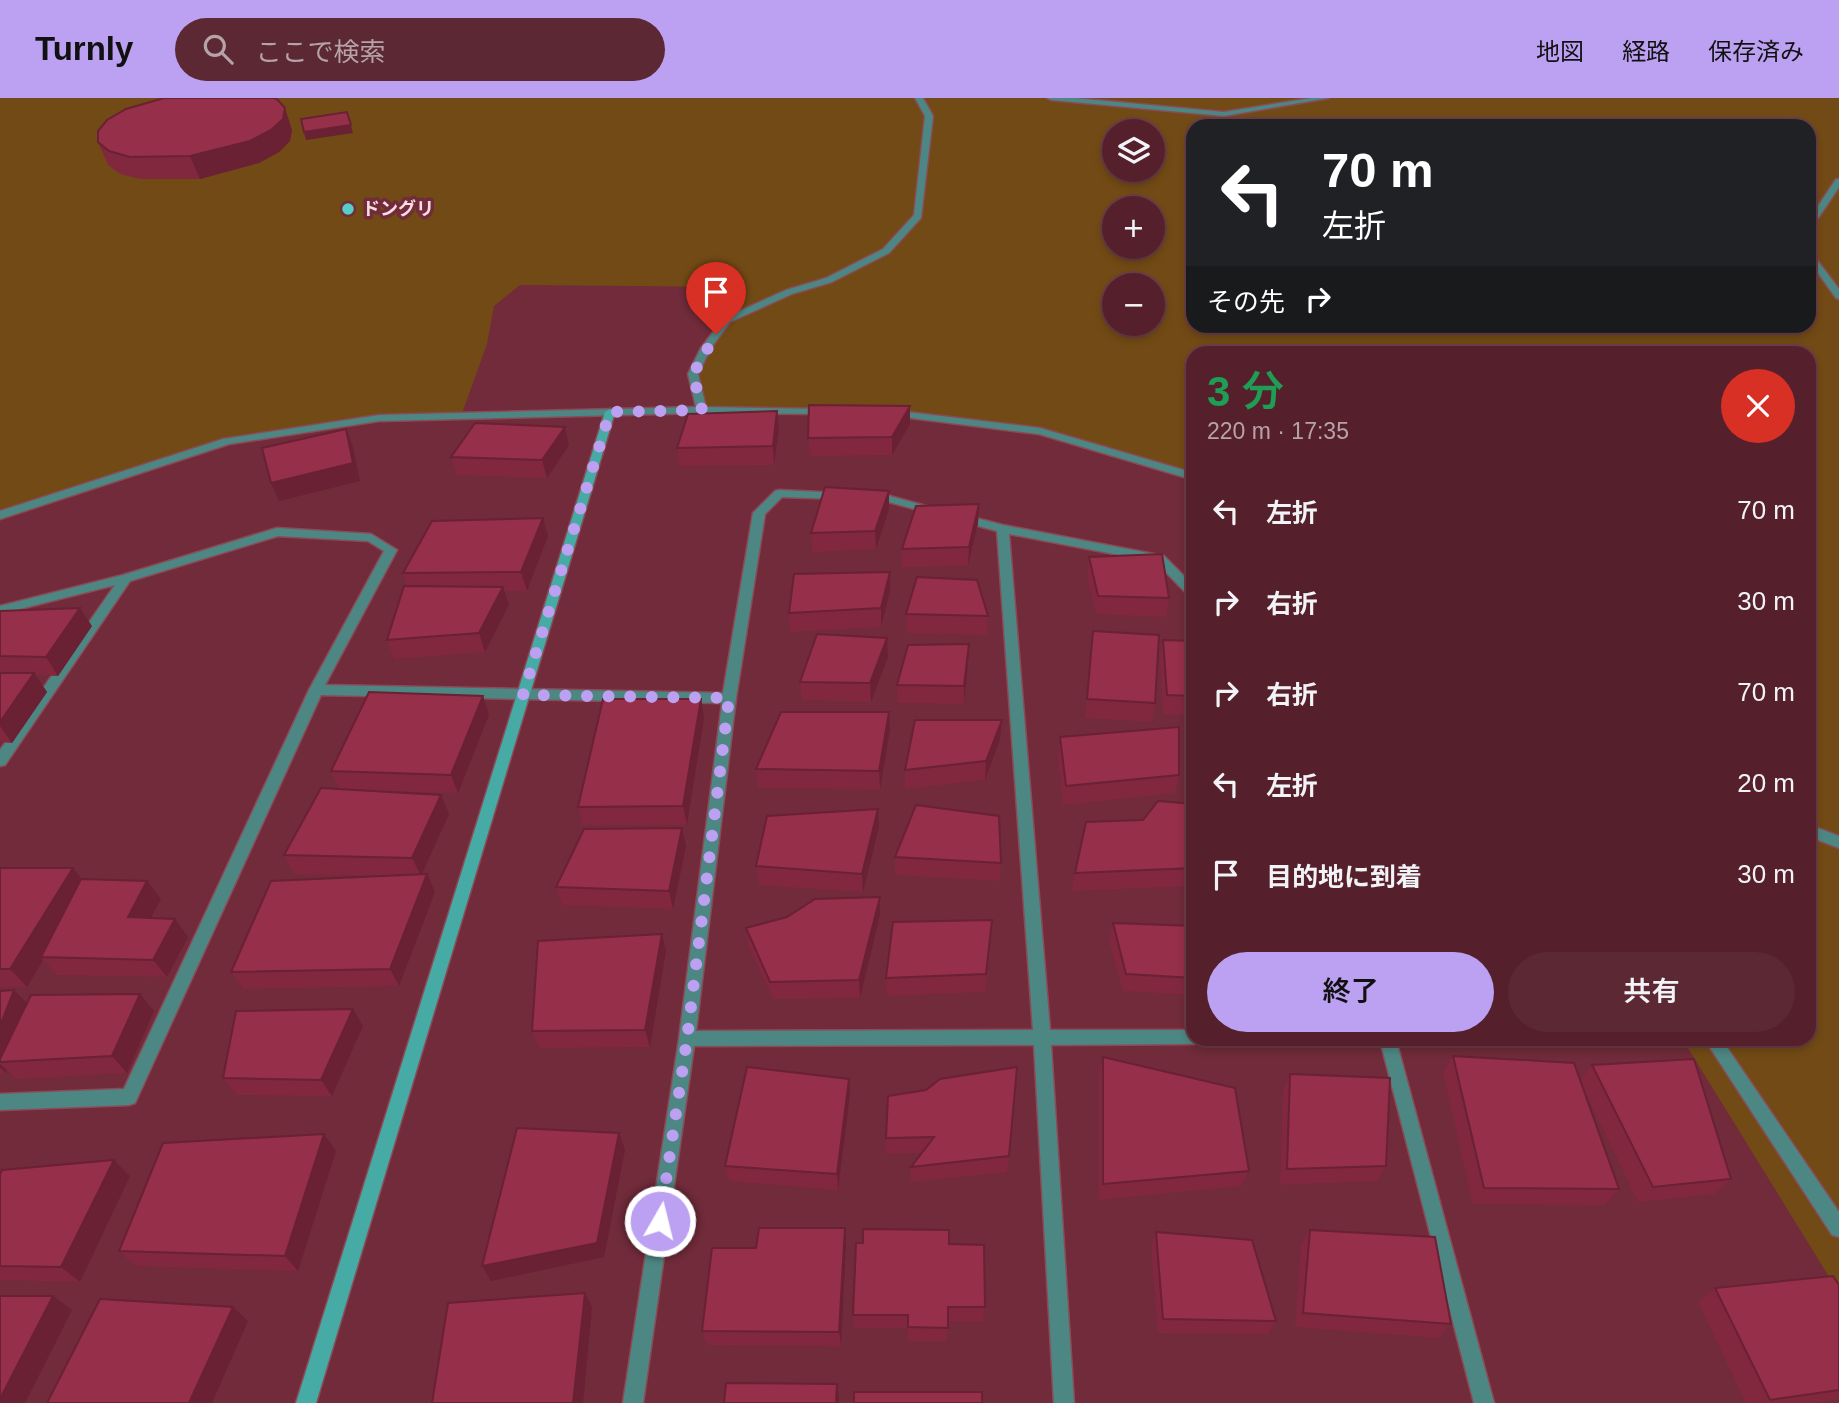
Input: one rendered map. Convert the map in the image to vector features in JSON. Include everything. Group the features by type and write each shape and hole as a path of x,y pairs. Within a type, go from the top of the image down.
{"street":[{"path":"702,410 693,374 706,348 727,320 789,292 829,280 886,251 918,216 929,116 919,98"},
{"path":"1051,98 1224,114 1325,98"},
{"path":"1816,215 1839,181"},
{"path":"1816,264 1839,296"},
{"path":"0,515 227,440 379,418 702,410 832,412"},
{"path":"306,1403 610,412"},
{"path":"872,412 1040,431 1186,475"},
{"path":"633,1403 687,1039 729,698 759,513 779,493 886,498 1003,530 1160,559 1186,586"},
{"path":"1003,530 1042,1038 1064,1403"},
{"path":"0,610 126,578 277,532 371,538 391,550 316,690 128,1097 0,1102"},
{"path":"0,761 126,578"},
{"path":"316,690 729,698"},
{"path":"1816,833 1839,842"},
{"path":"687,1039 1186,1037"},
{"path":"1390,1046 1484,1403"},
{"path":"1717,1046 1839,1228"}],"shaded area":[{"path":"0,98 1839,98 1839,1293 1687,1046 1816,1046 1816,346 1186,346 1186,475 1040,431 885,412 702,410 693,374 727,320 739,287 520,285 494,306 487,344 461,416 379,418 233,440 0,515"}],"building":[{"path":"164,98 274,98 285,108 283,119 271,130 250,141 190,156 130,157 109,151 98,142 98,131 107,120 126,109"},
{"path":"347,112 351,125 304,132 301,119"},
{"path":"809,405 910,406 892,437 808,438"},
{"path":"777,411 773,446 677,448 688,414"},
{"path":"475,423 565,427 542,460 451,457"},
{"path":"346,429 353,463 271,483 262,448"},
{"path":"825,487 889,491 875,531 811,533"},
{"path":"979,504 969,547 902,549 916,506"},
{"path":"543,518 521,572 403,573 432,521"},
{"path":"1162,554 1169,598 1098,596 1089,557"},
{"path":"890,572 881,608 789,613 794,574"},
{"path":"917,577 977,580 988,616 906,614"},
{"path":"404,586 503,587 479,633 387,640"},
{"path":"80,608 46,657 0,656 0,611"},
{"path":"1093,631 1159,635 1155,703 1087,699"},
{"path":"817,634 887,638 870,683 800,682"},
{"path":"1163,640 1186,641 1186,696 1167,695"},
{"path":"969,644 964,686 897,685 908,645"},
{"path":"0,673 34,673 0,722"},
{"path":"369,692 483,696 451,775 331,771"},
{"path":"603,699 701,699 683,806 578,807"},
{"path":"781,712 889,712 879,771 756,769"},
{"path":"915,720 1002,720 986,761 905,770"},
{"path":"1179,727 1179,775 1066,786 1060,737"},
{"path":"321,788 441,795 412,858 284,855"},
{"path":"1158,801 1186,803 1186,868 1075,873 1086,822 1143,820"},
{"path":"916,805 999,816 1001,863 895,857"},
{"path":"878,809 862,874 756,866 767,816"},
{"path":"682,828 669,891 556,887 584,829"},
{"path":"0,868 73,868 10,969 0,969"},
{"path":"427,874 390,969 231,972 271,881"},
{"path":"81,879 147,881 128,917 175,919 153,960 41,957"},
{"path":"880,897 859,980 770,982 746,928 787,917 815,899"},
{"path":"992,920 986,974 886,978 893,922"},
{"path":"1113,923 1186,926 1186,978 1126,974"},
{"path":"662,934 645,1030 532,1031 538,941"},
{"path":"14,990 0,1026 0,991"},
{"path":"140,994 112,1056 0,1062 31,995"},
{"path":"353,1009 321,1080 223,1078 236,1011"},
{"path":"1453,1056 1574,1063 1619,1189 1484,1188"},
{"path":"1103,1057 1235,1088 1249,1171 1103,1184"},
{"path":"1694,1059 1731,1179 1653,1187 1592,1065"},
{"path":"747,1067 849,1079 837,1174 725,1166"},
{"path":"1017,1067 1009,1156 911,1167 934,1137 886,1138 888,1096 926,1090 940,1079"},
{"path":"1290,1074 1390,1078 1386,1166 1287,1169"},
{"path":"517,1128 619,1133 597,1243 482,1266"},
{"path":"324,1134 285,1256 119,1251 163,1143"},
{"path":"114,1160 61,1267 0,1266 2,1170"},
{"path":"759,1228 845,1228 839,1332 702,1331 712,1248 756,1248"},
{"path":"863,1229 949,1230 949,1244 984,1245 985,1307 948,1307 948,1328 908,1327 908,1315 853,1315 856,1243 863,1243"},
{"path":"1310,1230 1435,1237 1451,1324 1303,1313"},
{"path":"1156,1232 1252,1240 1276,1321 1163,1319"},
{"path":"1833,1276 1839,1285 1839,1390 1770,1400 1715,1288"},
{"path":"585,1293 573,1403 432,1403 448,1303"},
{"path":"0,1296 53,1296 0,1399"},
{"path":"100,1299 233,1307 189,1403 47,1403"},
{"path":"726,1383 837,1384 836,1403 724,1403"},
{"path":"854,1392 982,1392 982,1403 854,1403"}],"place":[{"name":"ドングリ","path":"348,209"}],"route":[{"path":"660,1221 687,1039 729,698 523,695 610,412 702,410 693,374 716,334"}]}
